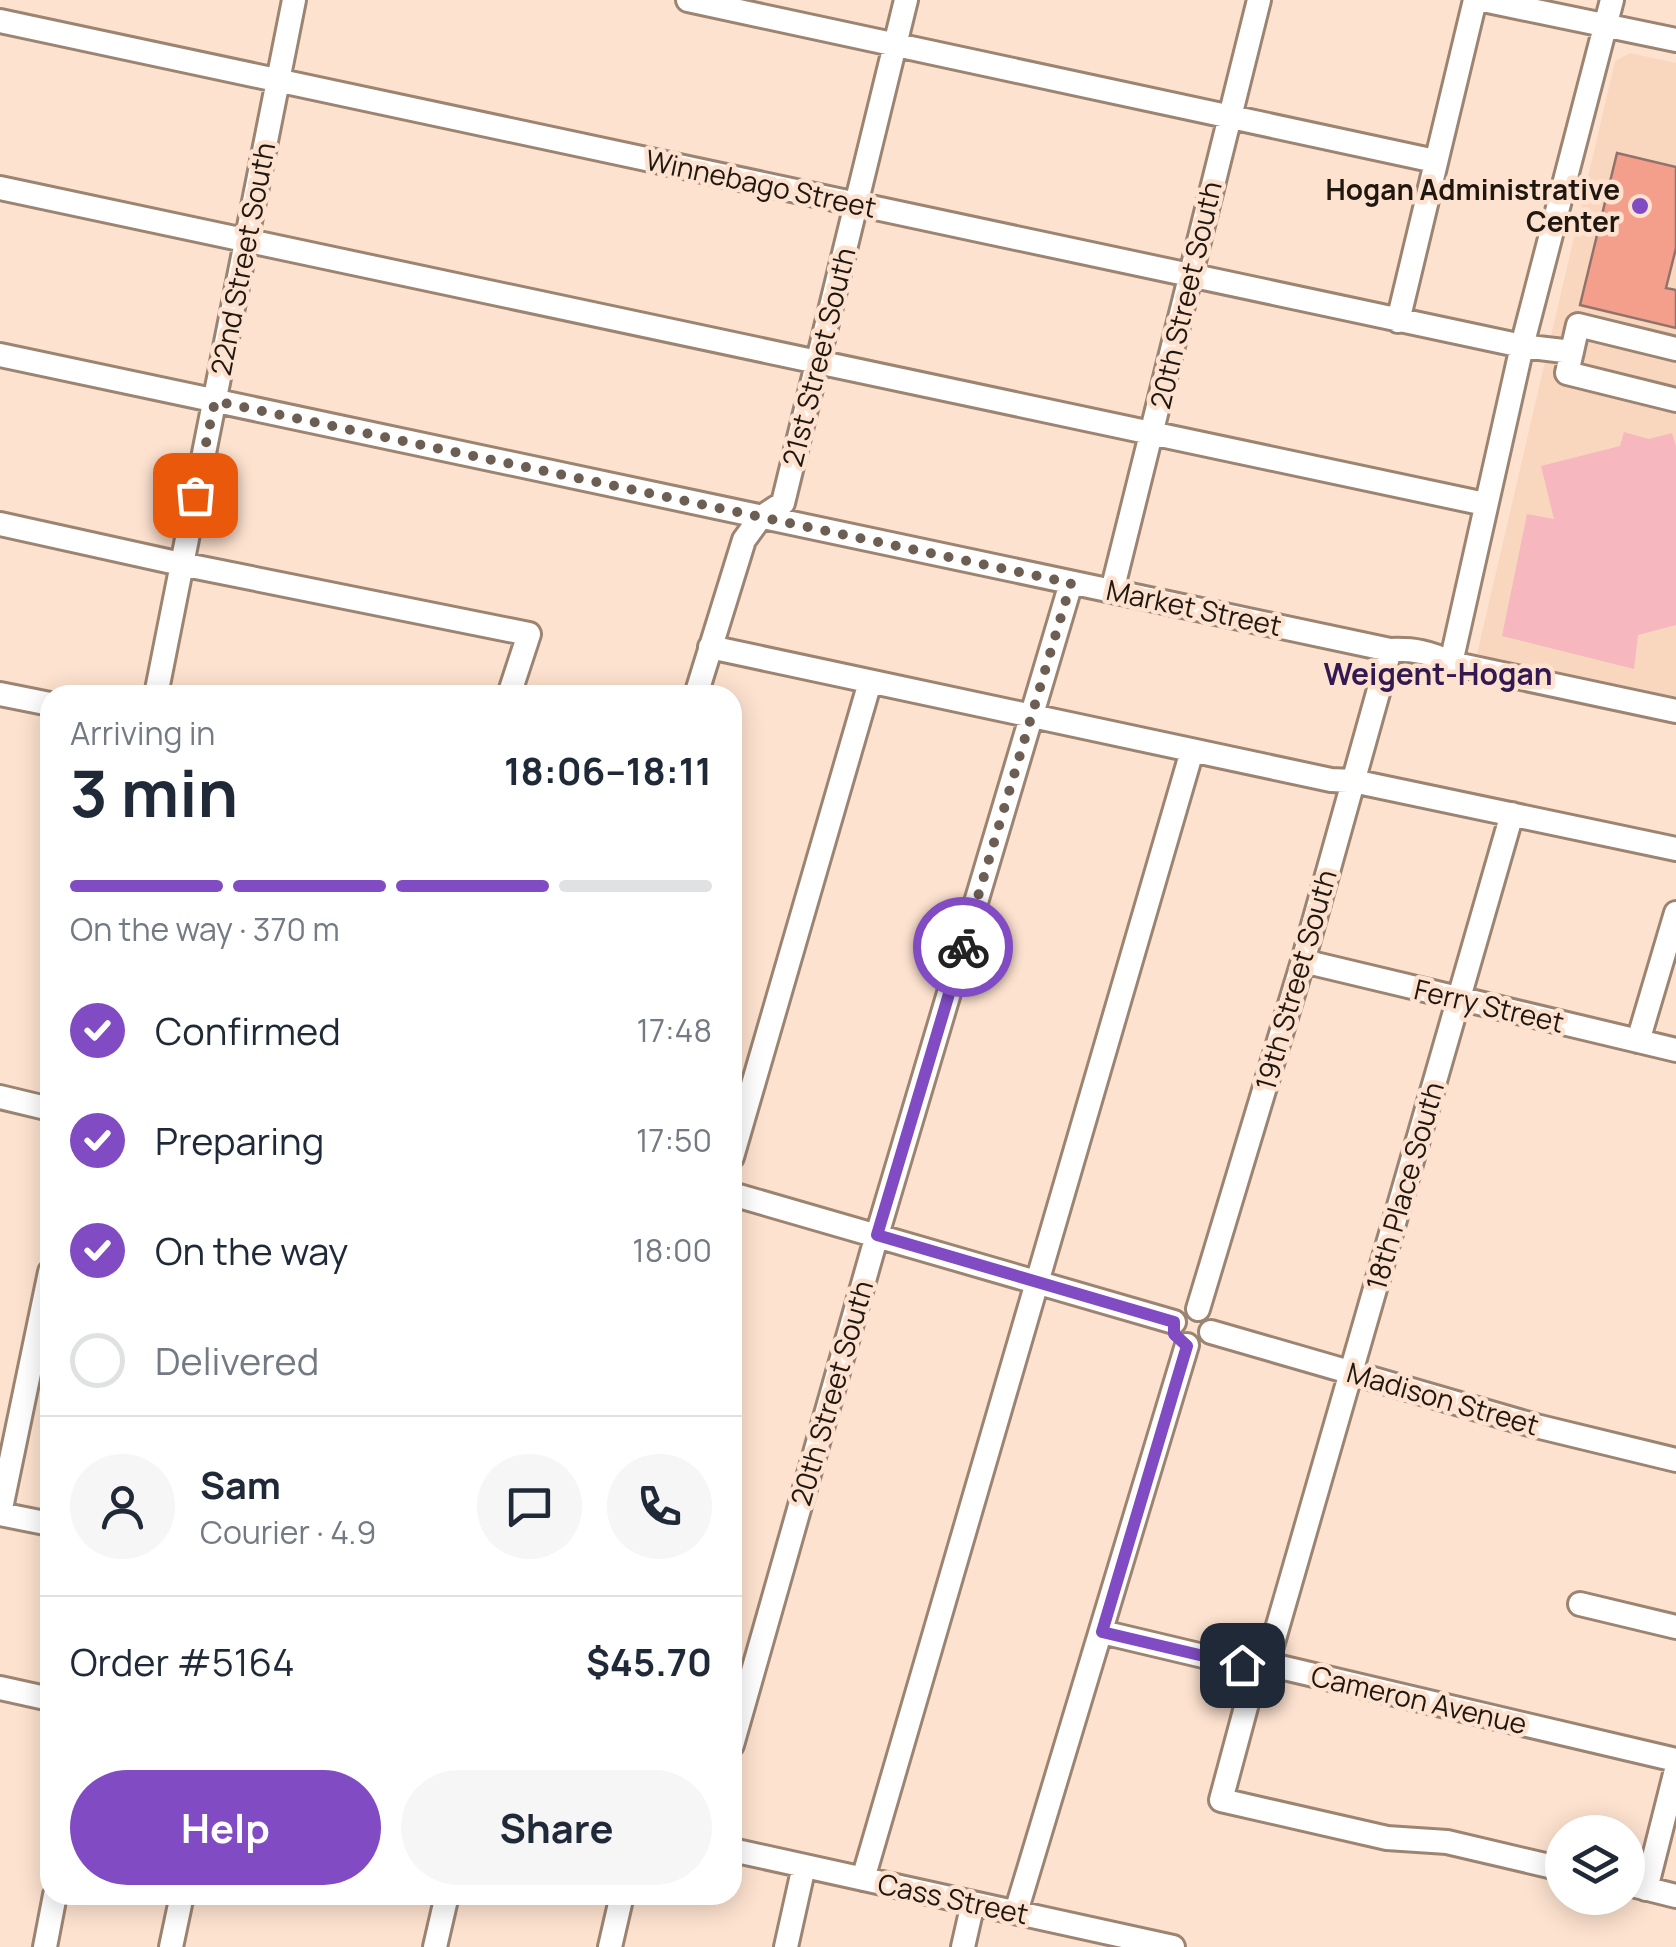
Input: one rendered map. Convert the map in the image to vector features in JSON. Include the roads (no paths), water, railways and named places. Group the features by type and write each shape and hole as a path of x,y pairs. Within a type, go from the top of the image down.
{"street":[{"name":"22nd Street South","path":"158,685 294,0"},
{"path":"688,0 1435,161"},
{"name":"21st Street South","path":"699,685 744,540 760,518 783,504 906,0"},
{"name":"20th Street South","path":"1112,591 1259,0"},
{"path":"1398,321 1475,0"},
{"path":"1483,0 1676,40"},
{"path":"1450,662 1522,346 1612,0"},
{"name":"Winnebago Street","path":"0,21 1189,277 1522,346 1572,352"},
{"path":"0,188 1486,504"},
{"path":"1676,349 1578,325 1567,373 1676,400"},
{"name":"Market Street","path":"0,354 1390,650 1406,660 1427,664 1450,662 1676,711"},
{"path":"0,524 530,634 512,685"},
{"name":"20th Street South","path":"742,1710 877,1235 1071,583"},
{"path":"710,647 1192,751 1676,849"},
{"name":"19th Street South","path":"1198,1308 1303,961 1390,650"},
{"path":"742,1124 870,682"},
{"path":"0,696 40,702"},
{"path":"863,1879 1192,751"},
{"name":"18th Place South","path":"1512,814 1272,1646 1260,1666 1220,1800 1387,1838 1447,1842 1545,1865"},
{"path":"1638,1040 1676,913"},
{"name":"Ferry Street","path":"1303,961 1676,1050"},
{"path":"0,1098 40,1107"},
{"path":"742,1197 1174,1322"},
{"path":"1198,1308 1208,1315 1211,1332 1199,1345 1187,1346 1174,1334 1174,1322 1180,1312 1198,1308"},
{"path":"40,1323 0,1513 40,1522"},
{"name":"Madison Street","path":"1211,1332 1536,1426 1676,1460"},
{"path":"1016,1912 1187,1346"},
{"path":"1580,1604 1676,1626"},
{"name":"Cameron Avenue","path":"1102,1632 1242,1665 1280,1667 1676,1760"},
{"path":"0,1688 40,1697"},
{"path":"1645,1862 1676,1770"},
{"name":"Cass Street","path":"742,1852 1141,1943 1174,1947"},
{"path":"786,1947 804,1866"},
{"path":"1645,1888 1676,1896"},
{"path":"962,1947 973,1903"},
{"path":"45,1947 53,1905"},
{"path":"171,1947 180,1905"},
{"path":"435,1947 444,1905"},
{"path":"610,1947 620,1905"}],"place":[{"name":"Hogan Administrative Center","path":"1640,206"}],"district":[{"name":"Weigent-Hogan","path":"1438,675"}]}
